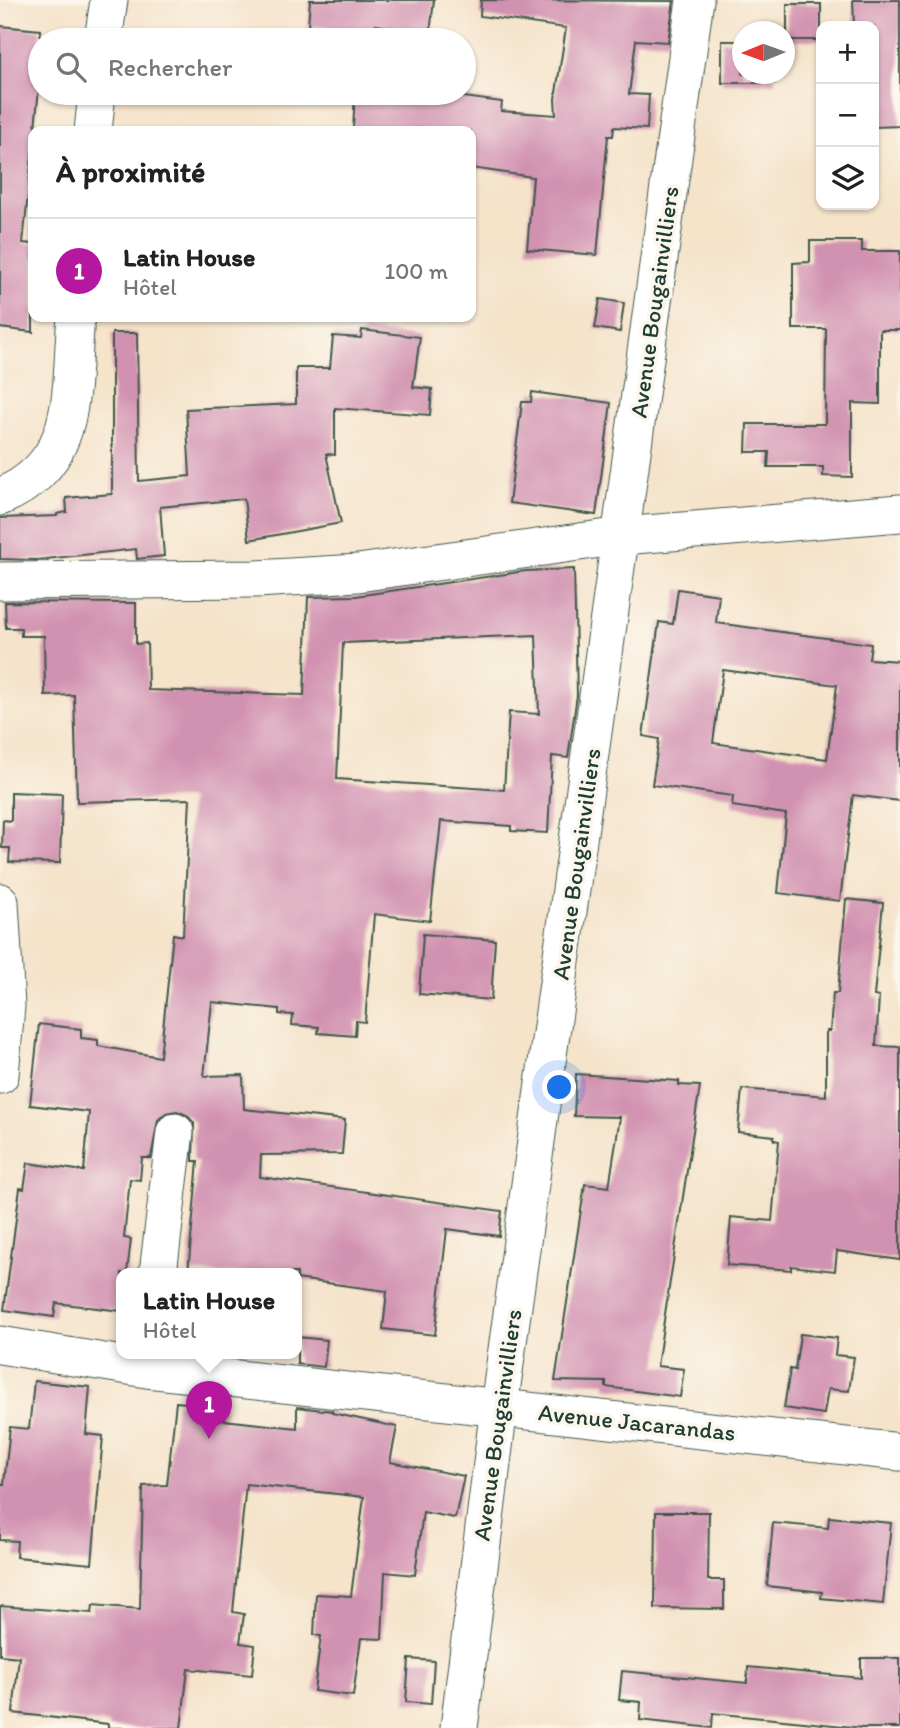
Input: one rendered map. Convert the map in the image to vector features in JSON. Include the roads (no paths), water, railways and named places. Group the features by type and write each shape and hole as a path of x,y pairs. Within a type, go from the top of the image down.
{"street":[{"path":"105,28 109,0"},
{"name":"Avenue Bougainvilliers","path":"458,1728 499,1407 695,0"},
{"path":"94,126 96,105"},
{"path":"0,497 20,489 58,450 67,416 76,322"},
{"path":"0,581 256,579 358,573 622,536 900,513"},
{"path":"0,902 6,1006 0,1075"},
{"path":"159,1268 175,1132"},
{"name":"Avenue Jacarandas","path":"0,1345 116,1358"},
{"name":"Avenue Jacarandas","path":"130,1359 499,1407 900,1452"}],"place":[{"name":"Latin House","path":"209,1439"}]}
